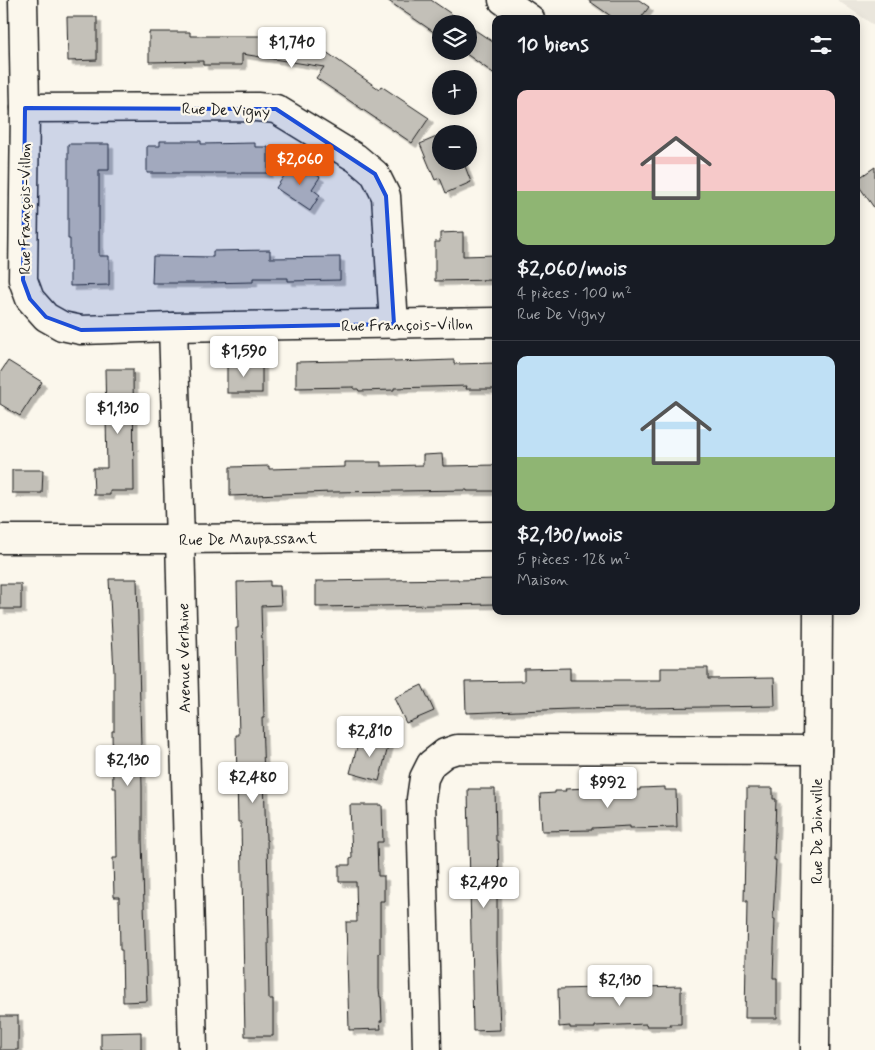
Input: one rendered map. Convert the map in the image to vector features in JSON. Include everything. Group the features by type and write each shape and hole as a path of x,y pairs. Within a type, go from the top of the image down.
{"street":[{"name":"Rue François-Villon","path":"23,0 25,108 23,280 30,299 46,317 62,326 81,330 492,322"},
{"path":"503,0 524,15"},
{"name":"Rue De Vigny","path":"25,108 256,107 276,109 356,158 375,174 386,196 394,324"},
{"name":"Avenue Verlaine","path":"173,327 193,1050"},
{"name":"Rue De Maupassant","path":"0,540 492,536"},
{"name":"Rue De Joinville","path":"815,1050 818,615"},
{"path":"427,1050 421,799 424,778 431,764 445,753 457,749 817,750"}],"highlighted area":[{"path":"25,108 276,109 375,174 386,196 394,324 81,330 46,317 30,299 23,280"}],"shaded area":[{"path":"837,0 875,0 875,26"}],"building":[{"path":"387,0 431,0 453,15 432,15 432,31"},
{"path":"588,0 639,0 649,7 643,15 609,15"},
{"path":"67,17 97,17 97,60 68,61"},
{"path":"267,29 321,37 319,47 379,89 381,86 429,118 412,143 316,78 324,67 242,54 242,65 203,65 203,61 149,62 149,32 190,32 190,36 265,36"},
{"path":"477,31 492,41 492,72 475,60 477,60"},
{"path":"432,139 432,170 466,170 471,182 446,193 440,178 435,180 420,144"},
{"path":"160,141 201,141 201,144 255,143 255,147 268,147 268,173 147,173 147,146 160,146"},
{"path":"68,144 109,144 109,170 99,170 99,256 109,256 109,285 70,286"},
{"path":"294,161 320,177 312,189 320,195 310,211 276,188"},
{"path":"875,167 875,209 860,188 860,177"},
{"path":"463,232 463,256 492,255 492,280 435,281 435,242 440,242 440,233"},
{"path":"270,250 270,258 340,257 340,280 288,281 288,278 253,278 253,282 152,283 153,256 213,257 213,251"},
{"path":"454,360 454,364 492,363 492,389 466,389 467,386 359,391 354,389 354,387 296,388 296,362"},
{"path":"8,361 42,382 20,416 0,404 0,373"},
{"path":"227,364 262,364 262,393 227,393"},
{"path":"105,369 133,369 134,491 110,491 110,495 94,495 93,468 107,468"},
{"path":"442,454 443,466 492,465 492,491 331,492 230,496 230,467 269,466 269,469 345,467 345,462 381,462 381,466 423,465 423,455"},
{"path":"12,470 43,470 42,493 12,493"},
{"path":"109,579 137,579 147,1001 123,1002 119,897 114,897 113,858 117,858 116,788 113,788 114,672"},
{"path":"492,579 492,604 316,607 316,581"},
{"path":"270,581 270,586 280,586 281,605 261,606 269,999 273,999 273,1036 245,1036 241,822 238,822 236,735 239,735 236,628 238,628 237,582"},
{"path":"0,584 21,584 21,609 0,609"},
{"path":"570,668 570,680 661,680 661,668 708,668 708,679 774,678 775,706 570,709 466,713 465,682 524,681 524,669"},
{"path":"422,685 434,711 406,723 394,698"},
{"path":"360,736 389,743 379,781 350,773"},
{"path":"665,787 665,790 676,790 677,827 630,828 630,826 592,828 592,830 542,831 540,794 566,791 565,789 590,788 590,791 601,791"},
{"path":"747,788 773,788 773,799 776,799 773,978 777,978 777,1018 745,1018 747,901 744,901"},
{"path":"468,789 495,789 499,879 497,879 497,947 500,1030 473,1031"},
{"path":"350,805 382,805 383,842 377,842 378,876 384,876 384,901 380,901 379,989 381,997 381,1029 349,1030 346,922 357,922 356,882 339,882 339,865 350,865 350,859 352,858"},
{"path":"681,986 681,1024 670,1024 671,1026 646,1026 646,1024 595,1026 595,1028 559,1027 558,989"},
{"path":"0,1016 18,1016 18,1050 0,1050"},
{"path":"141,1032 141,1050 101,1050 101,1033"}]}
